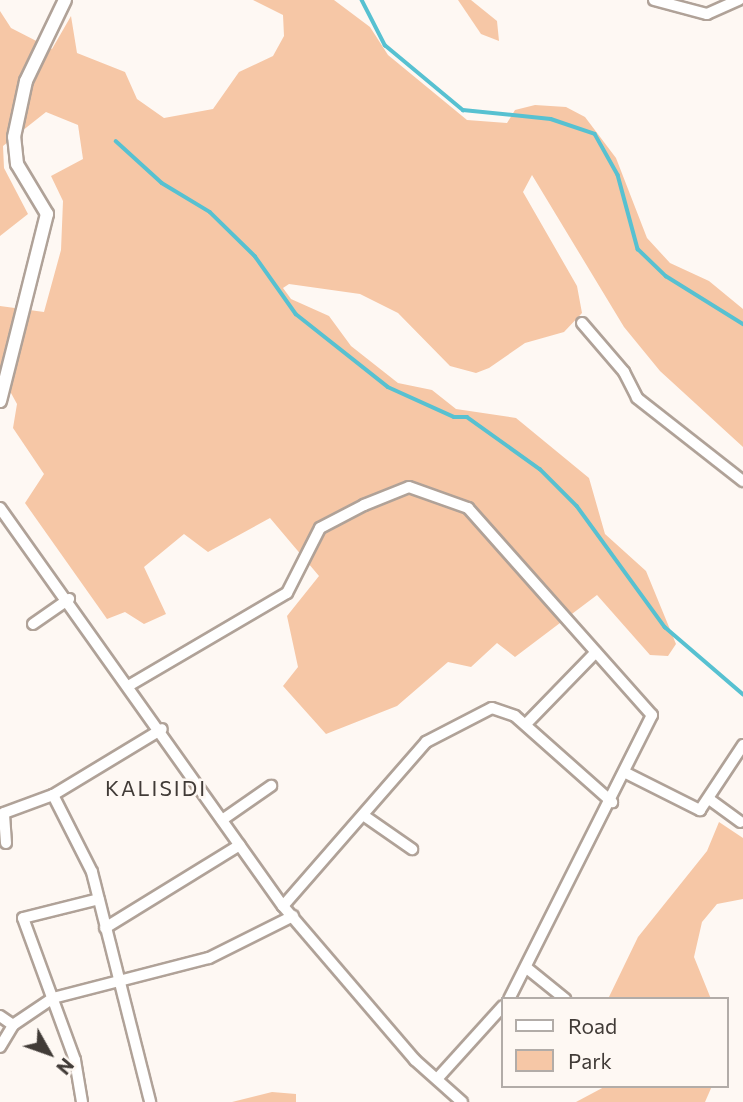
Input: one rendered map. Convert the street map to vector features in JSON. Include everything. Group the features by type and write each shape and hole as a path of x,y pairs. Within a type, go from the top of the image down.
{"street":[{"path":"0,401 47,214 16,164 14,137 26,81 65,0"},
{"path":"654,0 707,15 738,0"},
{"path":"582,323 624,372 637,398 743,481"},
{"path":"130,685 287,593 320,528 409,487 468,508 651,711 612,802 528,969 510,997"},
{"path":"0,508 69,599 99,651 130,685 162,729 283,906 370,1011 462,1102"},
{"path":"33,624 69,599"},
{"path":"526,724 596,652"},
{"path":"283,906 430,739 498,707 526,724 612,802"},
{"path":"6,842 4,813 53,795 162,729"},
{"path":"625,773 696,809 709,799 743,744"},
{"path":"222,820 271,786"},
{"path":"53,795 99,898 150,1102"},
{"path":"709,799 741,822"},
{"path":"362,815 412,849"},
{"path":"105,928 240,845"},
{"path":"82,1102 53,998 23,917 99,898"},
{"path":"0,1047 13,1024 53,998 209,958 293,916"},
{"path":"528,969 563,997"},
{"path":"437,1079 502,1007"},
{"path":"0,1016 13,1024"}],"green space":[{"path":"253,0 334,0 370,27 388,55 467,120 507,123 515,110 535,105 566,107 585,117 616,158 647,238 670,263 709,281 743,309 743,447 660,371 624,327 532,175 523,192 577,286 582,313 564,332 525,343 489,368 476,373 450,366 398,313 360,294 289,284 283,288 291,299 329,316 351,346 398,383 432,390 456,409 516,418 589,478 605,534 646,571 676,644 668,656 650,655 597,595 515,657 497,643 471,667 448,662 397,706 326,734 283,686 298,667 287,616 319,576 270,518 208,552 184,534 144,567 166,614 144,624 125,612 107,619 25,503 44,474 13,428 17,404 0,373 0,306 44,312 61,250 63,201 51,176 83,159 78,125 46,112 3,146 4,168 28,214 0,236 0,11 11,28 52,49 71,16 77,53 125,72 137,99 164,118 213,109 239,72 273,56 284,36 283,15"},
{"path":"458,0 471,0 497,21 499,41 481,34"},
{"path":"719,822 743,838 743,899 717,904 702,922 694,957 710,997 609,997 638,937 707,851"},
{"path":"602,1088 711,1088 705,1102 576,1102"},
{"path":"272,1092 296,1094 296,1102 232,1102"}],"waterway":[{"path":"362,0 385,45 463,110 551,119 595,134 618,175 638,249 666,276 743,324"},
{"path":"116,141 162,183 210,212 255,256 296,314 388,387 454,417 467,417 540,469 577,506 665,627 743,694"}],"district":[{"name":"KALISIDI","path":"156,788"}]}
